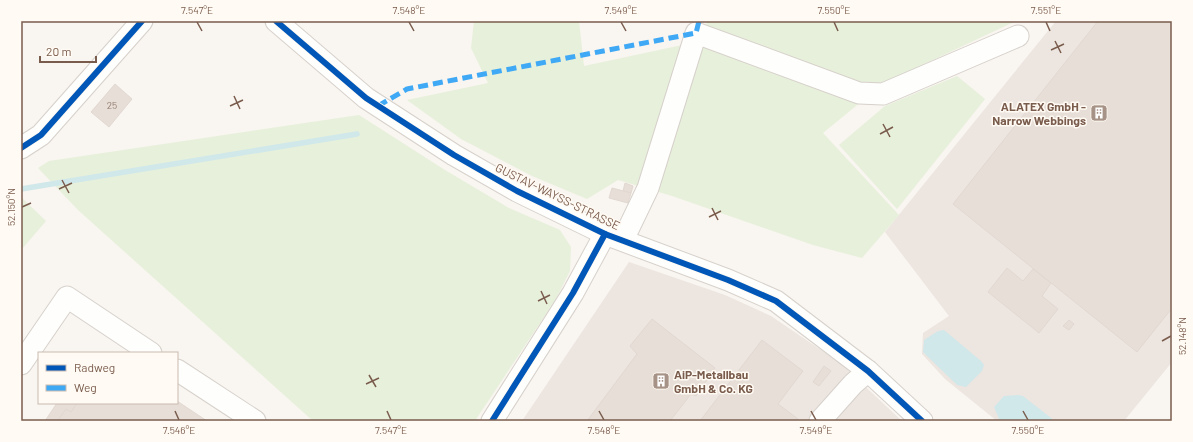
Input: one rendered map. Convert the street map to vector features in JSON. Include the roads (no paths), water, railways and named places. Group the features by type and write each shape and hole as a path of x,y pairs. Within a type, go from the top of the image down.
{"street":[{"path":"21,148 41,135 142,21"},
{"name":"GUSTAV-WAYSS-STRASSE","path":"276,21 366,98 454,155 518,190 614,237 728,280 776,301 868,371 922,421"},
{"path":"492,421 573,292 648,188 696,33 859,93 883,94 1018,36"},
{"path":"21,364 67,297 150,352"},
{"path":"178,371 255,421"},
{"path":"820,421 853,384 868,371"}],"water":[{"path":"944,330 984,365 982,371 966,387 957,385 923,352 924,340 938,331"},
{"path":"1004,396 1023,396 1055,421 1000,421 994,407"}],"waterway":[{"path":"21,189 357,134"}],"place":[{"name":"ALATEX GmbH - Narrow Webbings","path":"1099,113"},
{"name":"AiP-Metallbau GmbH & Co. KG","path":"661,381"}]}
